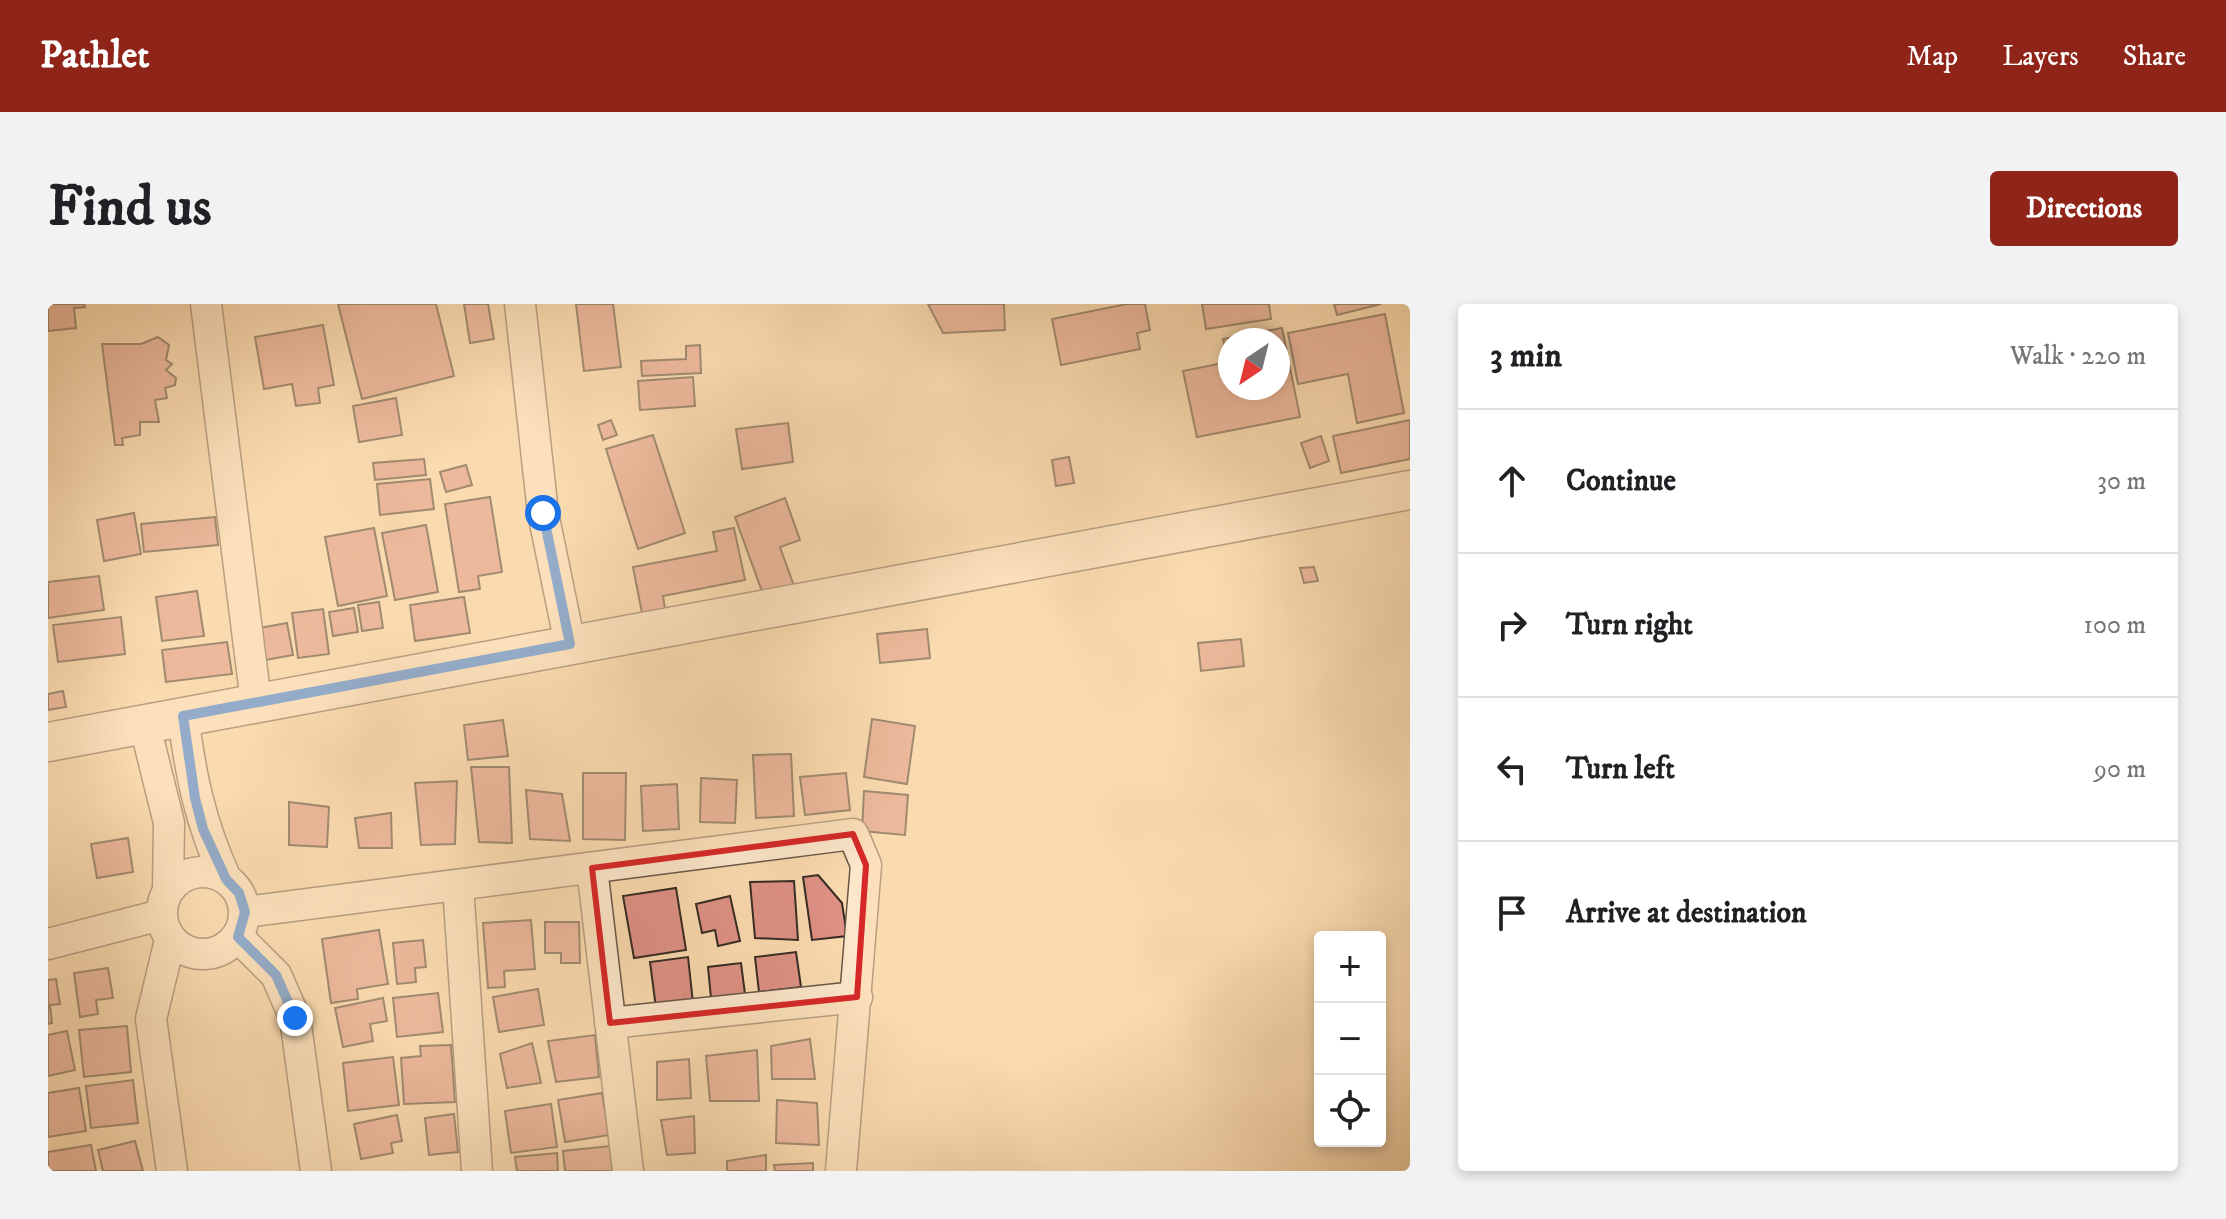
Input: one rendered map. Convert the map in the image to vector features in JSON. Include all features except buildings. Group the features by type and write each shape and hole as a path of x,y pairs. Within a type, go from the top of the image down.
{"street":[{"path":"206,304 256,702"},
{"path":"520,304 543,513 570,644"},
{"path":"48,742 1410,490"},
{"path":"183,716 195,798 203,829 226,879 239,893 242,924 276,975 295,1018 316,1171"},
{"path":"144,722 169,823 166,915 151,1019 172,1171"},
{"path":"166,915 192,954 218,953 242,924 458,885 853,834 866,865 841,1171"},
{"path":"592,868 628,1171"},
{"path":"166,915 184,876 205,872 226,879"},
{"path":"458,885 477,1171"},
{"path":"48,944 166,915"},
{"path":"610,1023 857,997"}],"highlighted area":[{"path":"853,834 866,865 857,997 610,1023 592,868"}],"route":[{"path":"295,1018 276,975 238,937 245,912 239,893 226,879 203,829 195,798 183,716 570,644 543,513"}]}
